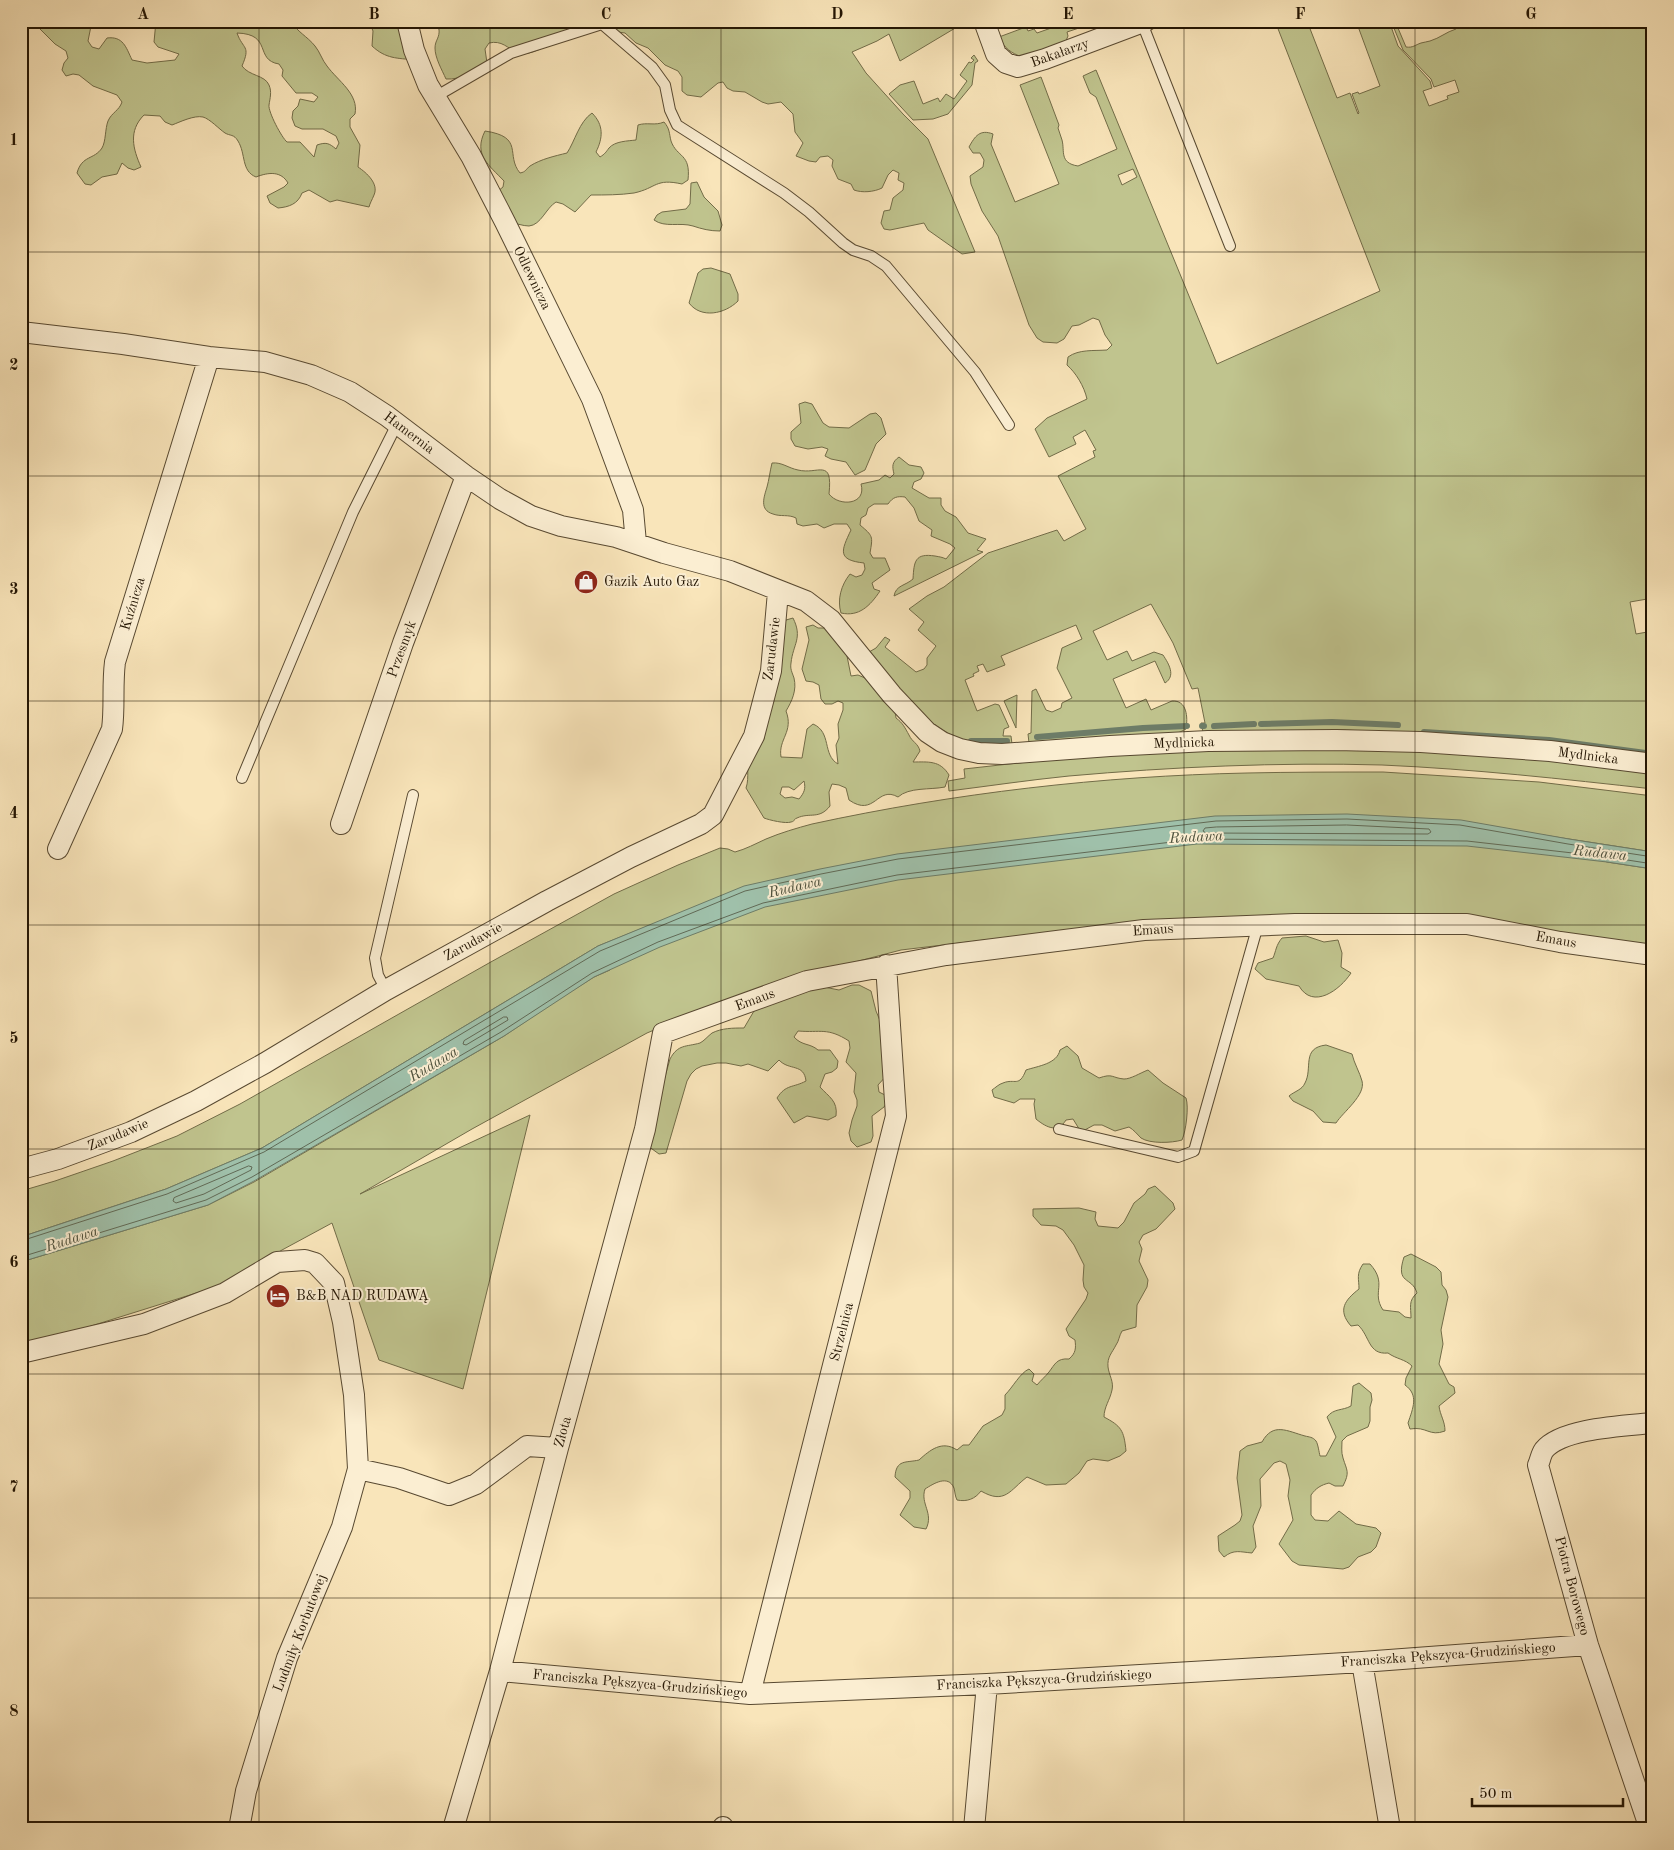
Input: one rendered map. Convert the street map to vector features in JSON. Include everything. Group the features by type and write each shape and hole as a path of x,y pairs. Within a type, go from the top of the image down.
{"street":[{"name":"Odlewnicza","path":"407,21 414,50 428,85 471,156 592,400 633,510 636,543"},
{"name":"Bakałarzy","path":"984,21 996,54 1006,63 1018,67 1026,66 1144,22"},
{"name":"Hamernia","path":"21,332 209,357 265,362 311,375 350,392 397,424 466,476 500,499 531,516 561,526 616,537 664,553 730,571 778,592"},
{"name":"Kuźnicza","path":"58,849 112,729 114,715 112,685 115,662 209,357"},
{"name":"Przesmyk","path":"341,824 403,643 466,476"},
{"name":"Mydlnicka","path":"778,592 806,602 831,620 892,695 927,732 951,745 979,753 1002,754 1208,741 1336,740 1421,742 1550,751 1653,764"},
{"name":"Zarudawie","path":"21,1169 58,1159 131,1132 196,1101 265,1063 386,990 547,901 631,857 701,824 713,815 754,736 771,671 778,592"},
{"name":"Emaus","path":"663,1033 807,981 886,965 1032,943 1144,930 1295,924 1467,924 1560,942 1653,955"},
{"name":"Strzelnica","path":"750,1694 896,1116 886,965"},
{"name":"Złota","path":"453,1829 500,1671 645,1128 663,1033"},
{"name":"Ludmiły Korbutowej","path":"21,1353 144,1324 225,1292 277,1262 304,1260 315,1263 334,1283 343,1322 354,1395 358,1469 342,1527 287,1658 246,1790 239,1829"},
{"name":"Piotra Borowego","path":"1650,1829 1588,1645 1538,1465 1543,1451 1558,1439 1589,1430 1653,1423"},
{"path":"358,1469 399,1478 449,1495 476,1484 527,1446 558,1448"},
{"name":"Franciszka Pększyca-Grudzińskiego","path":"500,1671 750,1694 987,1684 1362,1662 1588,1645"},
{"path":"1362,1662 1390,1829"},
{"path":"974,1829 987,1684"}],"lane":[{"path":"1144,22 1230,246"},
{"path":"435,97 511,53 602,24 652,67 665,85 670,110 678,125 784,193 853,250 871,256 886,266 975,372 1009,425"},
{"path":"242,778 353,512 397,424"},
{"path":"386,990 378,975 375,958 413,794"},
{"path":"1059,1129 1178,1157 1194,1151 1258,925"}],"shaded area":[{"path":"32,21 92,21 88,41 92,47 99,49 107,38 117,39 123,43 132,60 147,63 175,60 179,54 158,47 154,42 156,21 291,21 315,46 325,64 347,88 354,100 355,114 350,119 350,127 360,145 358,167 374,183 375,187 369,207 337,200 330,202 309,190 302,193 293,204 278,208 270,203 267,196 284,187 288,183 285,179 274,174 256,177 251,174 248,171 236,139 203,117 187,119 172,125 165,122 160,116 144,115 139,121 134,134 134,147 141,167 134,170 122,163 117,174 102,177 91,185 85,184 77,173 79,167 85,160 99,152 102,148 108,121 122,102 117,95 93,86 79,75 66,76 62,70 68,58 66,51 55,44","holes":["237,33 248,34 260,42 267,58 271,62 279,64 283,70 282,76 296,93 312,93 318,97 314,102 300,99 298,106 293,111 292,118 295,126 302,129 323,129 336,136 339,143 336,149 327,144 317,145 314,157 300,142 287,142 285,140 269,108 271,93 269,85 264,79 249,72 242,66 246,51"]},
{"path":"369,21 412,21 415,60 387,56 372,46 373,31"},
{"path":"428,21 585,21 553,43 525,54 518,53 501,44 489,43 485,49 487,63 462,76 446,79 435,52 439,29 432,26"},
{"path":"603,21 898,21 900,26 913,21 967,21 900,61 889,34 852,52 866,73 928,139 975,252 962,254 928,230 924,223 890,230 884,229 881,223 884,211 890,210 893,198 903,190 904,183 898,180 899,173 893,170 888,175 882,188 864,192 854,190 851,184 838,179 832,166 833,160 828,156 820,157 816,162 796,156 803,143 795,132 793,114 781,102 768,104 762,102 745,92 733,91 727,88 723,82 718,83 701,97 687,95 682,91 682,77 678,71 665,65 648,48 636,43 625,33 618,32"},
{"path":"1077,21 1079,28 1067,32 1068,36 1065,43 1022,57 1008,50 999,37 1026,27 1028,31 1034,29 1037,33 1054,27 1053,22"},
{"path":"1275,21 1307,21 1337,98 1350,93 1358,114 1352,94 1358,92 1359,94 1380,86 1356,21 1389,21 1398,46 1430,81 1432,88 1423,91 1429,106 1448,99 1447,96 1459,92 1455,80 1434,87 1431,79 1403,50 1391,21 1395,21 1406,47 1412,47 1434,40 1456,29 1456,21 1653,21 1653,598 1630,602 1636,634 1653,631 1653,756 1426,734 1344,730 1203,732 1201,723 1205,723 1198,688 1192,689 1173,643 1151,604 1093,631 1107,660 1127,651 1132,661 1154,652 1163,655 1171,673 1165,683 1155,661 1113,679 1126,708 1146,699 1151,710 1172,701 1181,703 1184,706 1187,724 1186,729 1178,733 1029,743 1028,734 1031,733 1032,691 1036,689 1046,710 1052,712 1061,708 1062,703 1072,698 1057,668 1062,648 1082,639 1076,625 1001,656 1005,665 987,672 983,664 977,666 979,671 973,674 974,676 965,680 977,711 995,704 999,705 1009,727 1004,729 1003,736 1011,736 1012,744 987,745 965,741 946,732 928,720 913,705 869,652 876,648 885,637 890,640 885,647 916,672 924,669 927,665 927,658 936,646 918,630 924,622 909,609 944,587 988,553 1057,530 1064,541 1086,529 1058,476 1095,457 1093,451 1096,450 1085,430 1073,437 1076,444 1049,457 1035,429 1047,418 1087,399 1079,380 1067,365 1068,357 1082,352 1107,350 1112,345 1105,335 1099,320 1093,318 1079,325 1072,326 1064,339 1057,343 1043,342 1037,338 1029,325 998,236 982,211 971,184 970,176 983,167 984,160 980,153 973,153 969,147 978,134 985,132 993,134 991,144 1015,202 1059,184 1020,85 1041,77 1059,125 1058,128 1065,159 1078,166 1117,149 1096,97 1090,93 1083,76 1096,70 1217,364 1380,291","holes":["1133,169 1137,177 1122,185 1118,175"]},
{"path":"974,55 978,61 975,63 972,85 948,114 933,119 913,120 889,94 900,85 914,81 923,104 938,98 940,102 946,94 954,99 967,81 960,75 969,62 971,63 974,60 971,58"},
{"path":"592,113 599,122 601,132 596,152 600,157 615,144 636,140 638,125 664,122 671,141 686,160 688,180 682,184 673,182 661,183 634,193 591,195 575,212 556,202 533,225 527,226 509,222 498,191 503,187 504,181 484,159 482,153 482,139 485,131 497,134 510,142 514,160 520,173 539,161 567,153 580,126"},
{"path":"697,182 704,197 718,211 722,225 720,231 706,230 688,225 663,224 654,220 662,212 686,209 690,204 691,183"},
{"path":"711,268 730,274 738,294 738,301 720,312 706,313 694,308 689,303 698,273 703,269"},
{"path":"805,402 812,404 823,423 829,427 849,428 870,414 876,413 881,418 886,434 876,444 865,470 855,475 846,462 825,456 828,449 822,447 808,449 795,446 791,439 791,432 801,423 799,404"},
{"path":"899,457 909,465 921,467 924,473 921,479 914,482 912,488 929,498 941,498 941,505 945,511 956,517 968,533 986,539 977,550 983,552 894,596 899,588 913,579 915,563 920,557 928,555 946,559 955,548 931,536 932,530 919,521 914,508 905,497 895,498 888,504 874,504 868,508 866,515 861,518 860,525 871,537 870,553 873,558 885,558 890,570 872,583 874,589 880,591 868,606 859,612 841,613 840,598 844,583 850,574 856,577 862,575 865,569 864,563 855,562 845,557 845,544 851,530 847,524 834,524 824,528 817,524 803,526 797,524 796,518 776,515 766,510 764,499 772,463 779,463 798,470 826,471 829,475 829,494 839,501 851,502 860,496 862,491 861,484 879,480 885,475 890,478 894,474 894,462"},
{"path":"793,618 797,636 791,665 795,682 794,691 786,711 788,725 782,745 781,757 802,758 807,729 813,724 823,732 830,755 838,764 836,745 839,738 838,724 843,710 843,703 838,701 832,704 825,704 821,699 819,685 806,681 802,669 809,640 806,627 813,625 818,628 826,628 846,651 851,676 858,675 865,678 895,711 896,718 919,748 920,751 913,762 938,764 945,770 949,775 945,787 914,790 898,797 891,794 885,795 870,804 858,805 849,800 846,788 832,784 829,792 830,806 822,813 802,816 789,822 778,822 764,818 746,788 748,763 751,755 764,739 782,632 786,620","holes":["804,781 804,791 799,799 785,798 780,794 782,787 789,787 794,790"]},
{"path":"1017,695 1016,728 1004,701"},
{"path":"1371,747 1589,762 1653,773 1653,789 1484,772 1343,764 1225,766 1146,770 1054,778 949,791 948,781 965,778 964,769 1081,756 1150,752"},
{"path":"1383,772 1539,782 1653,796 1653,852 1543,835 1607,862 1653,869 1653,957 1481,925 985,940 901,950 828,969 688,1016 647,1033 472,1129 360,1194 530,1115 463,1389 379,1360 332,1223 225,1284 53,1338 21,1344 21,1262 208,1205 254,1182 504,1036 594,977 610,970 648,926 598,946 262,1148 166,1189 21,1237 21,1191 113,1161 177,1136 240,1104 614,894 678,865 720,848 735,852 739,851 777,835 812,824 920,803 974,795 1083,782 1138,778 1264,773"},
{"path":"1306,936 1324,942 1338,940 1342,953 1341,967 1351,973 1340,986 1319,997 1305,993 1299,986 1266,979 1255,969 1258,963 1273,958 1282,938"},
{"path":"852,985 859,985 871,991 881,1023 887,1075 878,1085 879,1092 885,1095 888,1101 884,1107 872,1116 873,1136 871,1142 857,1147 851,1141 849,1133 857,1100 854,1092 856,1073 846,1062 850,1048 849,1041 829,1032 798,1031 794,1037 797,1040 818,1050 830,1050 838,1061 837,1068 825,1074 820,1087 834,1103 836,1116 828,1120 807,1116 794,1123 777,1098 787,1088 806,1081 805,1075 799,1069 779,1060 768,1071 748,1064 741,1066 717,1063 696,1069 687,1081 666,1153 659,1154 648,1146 647,1140 670,1059 679,1048 700,1043 716,1031 744,1028 754,1011 773,1001 781,992 824,987 839,990"},
{"path":"1326,1045 1352,1054 1362,1081 1361,1092 1336,1123 1323,1122 1313,1111 1293,1101 1289,1096 1300,1089 1305,1083 1310,1054 1318,1047"},
{"path":"1067,1046 1078,1056 1082,1068 1099,1078 1110,1076 1127,1079 1148,1070 1163,1083 1186,1098 1187,1119 1182,1140 1155,1142 1145,1140 1129,1127 1115,1131 1102,1125 1094,1125 1081,1132 1073,1119 1066,1120 1059,1127 1052,1128 1036,1119 1035,1099 1020,1099 1014,1103 994,1097 992,1090 999,1085 1019,1081 1026,1070 1051,1061 1058,1055 1060,1050"},
{"path":"1155,1186 1173,1203 1175,1209 1156,1229 1143,1235 1139,1242 1142,1249 1139,1261 1148,1280 1147,1287 1137,1305 1136,1327 1122,1331 1108,1364 1112,1387 1104,1417 1118,1426 1123,1433 1126,1451 1108,1461 1093,1459 1087,1461 1079,1473 1066,1484 1046,1485 1027,1477 1007,1494 996,1497 981,1491 971,1499 957,1500 951,1484 940,1481 925,1489 924,1499 929,1518 926,1529 914,1527 900,1515 910,1498 910,1491 895,1477 897,1467 902,1463 919,1460 927,1453 941,1446 952,1447 957,1450 963,1445 969,1445 983,1426 1002,1415 1005,1409 1005,1395 1023,1374 1029,1369 1034,1374 1032,1381 1037,1385 1057,1362 1062,1359 1069,1359 1074,1352 1075,1340 1069,1336 1066,1329 1088,1293 1084,1287 1083,1280 1084,1265 1074,1245 1063,1230 1056,1226 1041,1225 1033,1216 1033,1209 1079,1208 1096,1212 1095,1219 1098,1226 1118,1228 1124,1222 1134,1203 1148,1189"},
{"path":"1411,1254 1436,1267 1441,1272 1442,1285 1448,1297 1441,1330 1443,1344 1439,1364 1449,1384 1454,1387 1455,1393 1439,1406 1445,1431 1440,1433 1416,1428 1410,1429 1408,1423 1414,1402 1412,1393 1405,1385 1412,1366 1388,1353 1381,1353 1373,1348 1362,1329 1358,1325 1351,1326 1344,1315 1344,1306 1359,1289 1359,1271 1363,1264 1370,1264 1378,1277 1378,1298 1383,1310 1399,1312 1405,1317 1411,1318 1411,1302 1417,1293 1412,1284 1403,1276 1402,1266 1404,1257"},
{"path":"1359,1383 1371,1393 1372,1400 1368,1427 1347,1436 1342,1441 1342,1454 1347,1478 1343,1486 1335,1486 1329,1483 1315,1490 1311,1495 1311,1515 1315,1520 1328,1521 1339,1511 1356,1524 1376,1528 1381,1533 1376,1547 1371,1552 1358,1557 1349,1567 1343,1569 1299,1565 1292,1561 1279,1544 1293,1520 1288,1496 1290,1480 1286,1464 1280,1461 1274,1463 1260,1479 1261,1506 1253,1526 1256,1547 1252,1553 1234,1552 1224,1557 1219,1551 1218,1536 1240,1521 1242,1515 1237,1478 1240,1451 1247,1446 1262,1442 1271,1432 1281,1430 1311,1437 1317,1442 1320,1456 1326,1456 1336,1437 1327,1417 1332,1412 1351,1406 1353,1386"}],"water":[{"name":"Rudawa","path":"1347,814 1461,820 1653,852 1653,869 1467,846 1197,844 898,880 765,907 660,947 594,977 504,1036 254,1181 208,1205 21,1262 21,1237 166,1189 262,1148 598,946 744,886 897,854 1215,816"}],"waterway":[{"path":"1261,724 1332,722 1398,725"},
{"path":"1214,726 1254,724"},
{"path":"1037,737 1187,726"},
{"path":"1424,732 1549,740 1653,754"},
{"path":"971,741 1007,741"}],"place":[{"name":"Gazik Auto Gaz","path":"586,582"},
{"name":"B&B NAD RUDAWĄ","path":"278,1296"}]}
